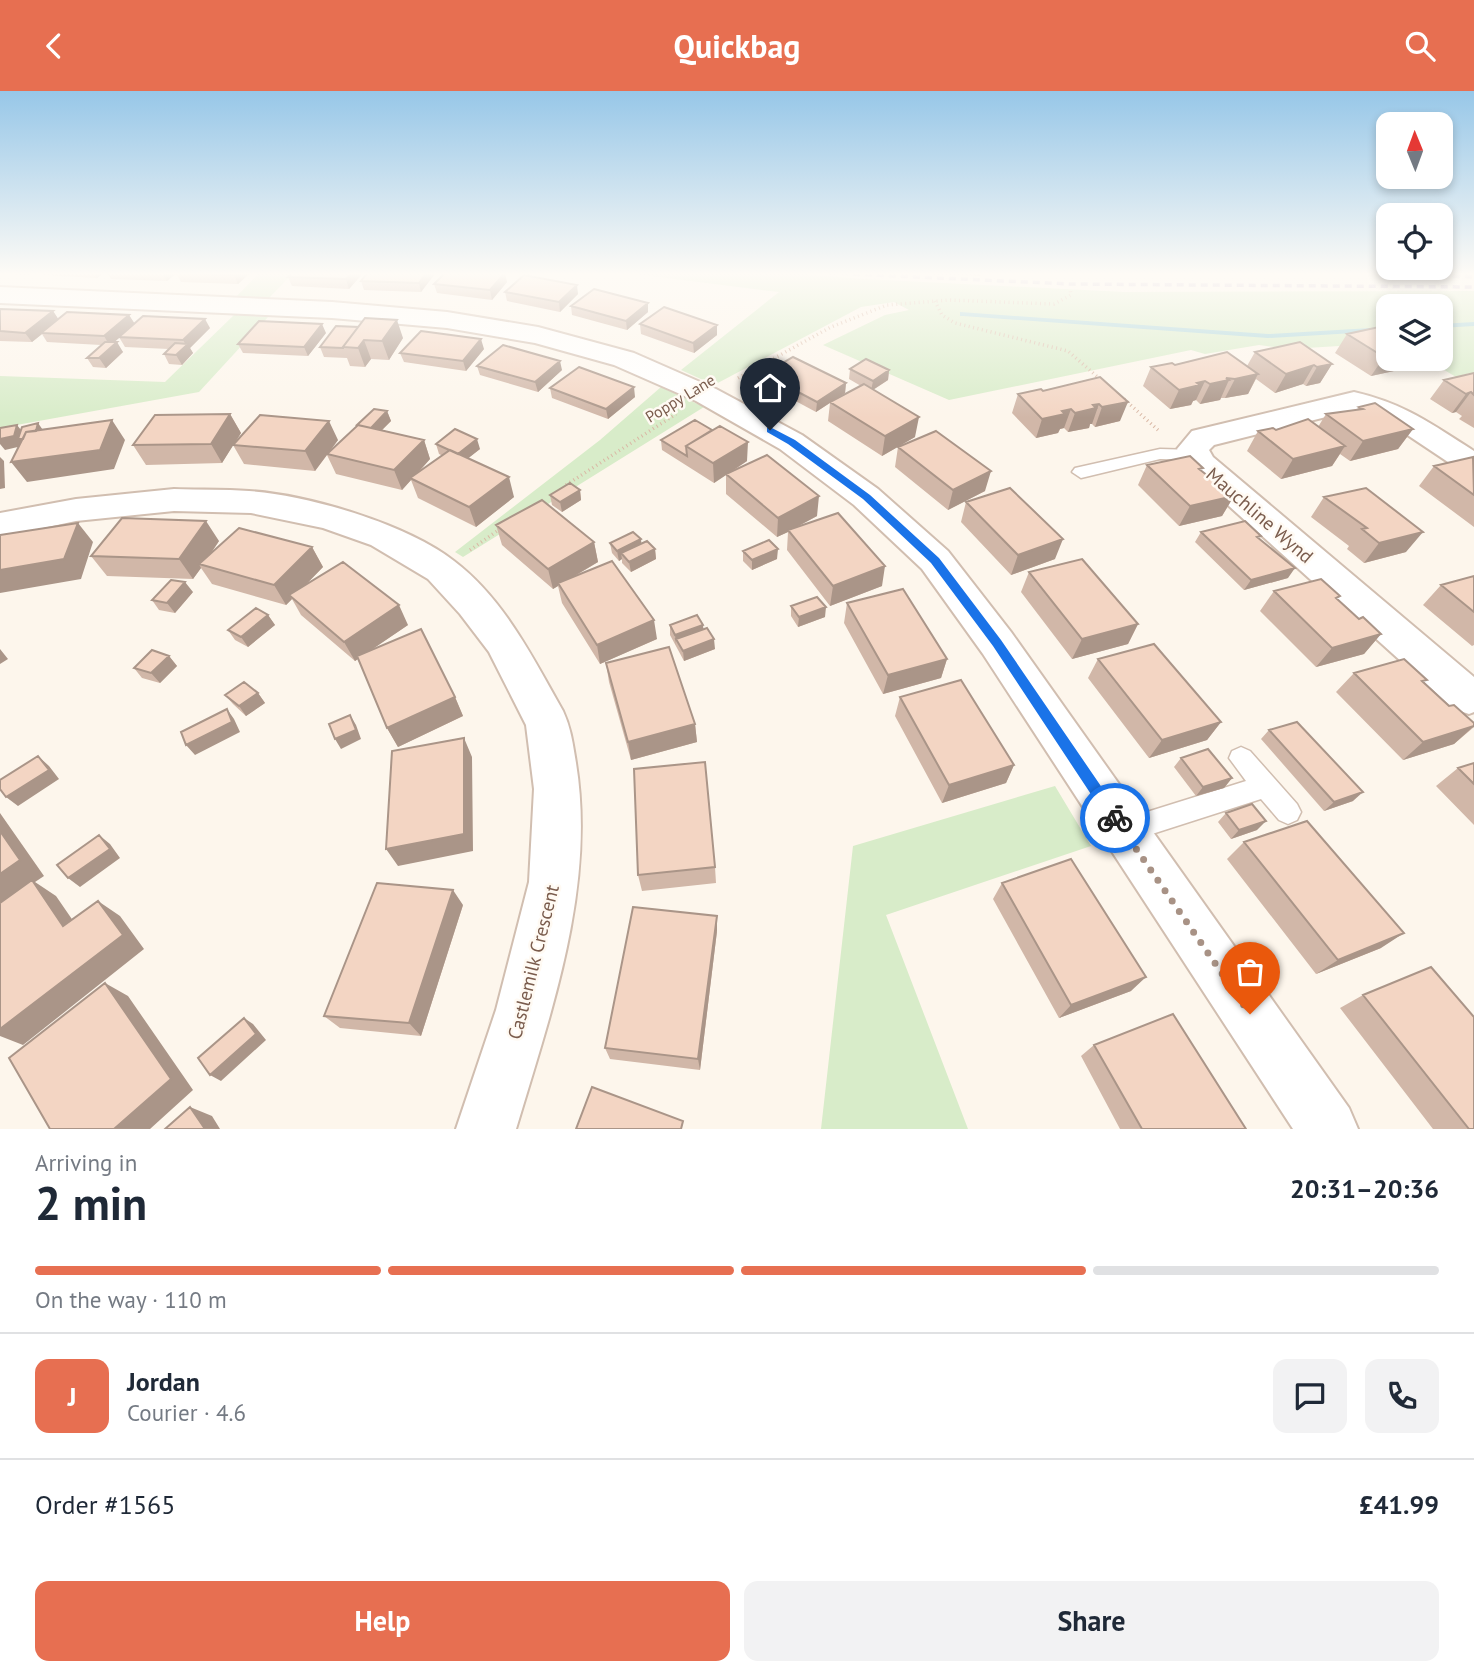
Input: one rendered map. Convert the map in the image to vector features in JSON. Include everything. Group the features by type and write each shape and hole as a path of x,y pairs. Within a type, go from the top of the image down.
{"street":[{"path":"456,321 538,335 611,355 706,395 791,442 866,497 935,560 997,643 1328,1129"},
{"name":"Mauchline Wynd","path":"1472,697 1199,462 1194,452 1203,438 1354,401 1379,407 1402,418 1474,465"},
{"name":"Castlemilk Crescent","path":"0,525 76,510 174,500 251,502 329,518 384,536 440,569 474,604 504,642 548,724 557,789 554,883 524,1010 486,1129"}],"lane":[{"path":"1081,472 1160,454 1194,452"},
{"path":"1241,758 1288,812"},
{"path":"1124,831 1266,786"}],"path":[{"name":"Poppy Lane","path":"563,487 706,395 844,321"},
{"path":"952,321 1068,351 1108,386"},
{"path":"1118,394 1168,438 1194,452"},
{"path":"440,569 508,524"}],"green space":[{"path":"227,321 264,321 199,392 0,428 0,376 165,382"},
{"path":"742,321 834,321 714,385 681,370"},
{"path":"872,321 1376,321 1376,344 1290,349 1259,345 1205,354 1191,350 949,400 823,345"},
{"path":"1453,321 1474,321 1474,376 1470,373 1456,377 1446,371 1453,371"},
{"path":"661,387 704,407 463,557 455,552 600,440"},
{"path":"1055,786 1091,846 886,915 968,1129 821,1129 853,846"}],"building":[{"path":"0,321 40,321 25,333 0,331"},
{"path":"55,321 121,321 104,336 41,333"},
{"path":"137,321 202,321 183,340 119,337"},
{"path":"259,321 322,324 304,347 238,344"},
{"path":"362,321 396,321 382,341 364,340 358,348 343,347"},
{"path":"644,321 707,321 717,325 693,343 640,324"},
{"path":"336,326 358,327 343,348 320,347"},
{"path":"1376,328 1376,352 1347,334"},
{"path":"421,331 481,339 463,361 400,353"},
{"path":"105,342 117,342 99,358 87,358"},
{"path":"1300,342 1332,364 1317,367 1314,365 1286,374 1255,352"},
{"path":"175,343 188,344 176,355 164,354"},
{"path":"503,345 560,361 535,382 477,366"},
{"path":"1227,352 1258,374 1235,379 1226,378 1229,380 1210,384 1205,381 1197,383 1200,385 1179,390 1151,367 1172,363 1175,365"},
{"path":"793,357 846,383 817,402 764,374"},
{"path":"866,359 889,370 873,381 850,369"},
{"path":"579,367 634,387 606,409 550,388"},
{"path":"1474,373 1474,395 1471,392 1466,394 1444,380"},
{"path":"1100,377 1128,402 1102,407 1099,404 1093,405 1096,408 1075,413 1071,409 1062,411 1065,414 1042,419 1018,394 1041,389 1043,391"},
{"path":"864,384 919,417 885,436 830,402"},
{"path":"1375,403 1413,429 1363,441 1326,414 1363,409 1359,407"},
{"path":"374,409 387,411 371,428 357,425"},
{"path":"230,414 211,444 133,445 155,415"},
{"path":"260,415 329,421 305,451 233,445"},
{"path":"1308,419 1345,446 1293,459 1258,431 1273,428 1276,430"},
{"path":"112,420 100,450 11,462 26,432"},
{"path":"695,420 712,430 686,446 687,456 661,440"},
{"path":"38,423 36,431 26,432 23,439 18,439 22,427"},
{"path":"17,425 14,436 0,439 0,428"},
{"path":"358,425 424,440 394,470 327,454"},
{"path":"720,426 748,442 713,463 686,446"},
{"path":"455,429 477,439 458,454 436,444"},
{"path":"936,431 991,471 953,490 898,447"},
{"path":"450,450 509,477 469,507 410,478"},
{"path":"767,455 819,496 778,518 726,474"},
{"path":"1190,456 1203,468 1199,469 1234,496 1190,506 1147,465"},
{"path":"1473,457 1474,495 1434,466"},
{"path":"570,483 580,490 560,502 550,495"},
{"path":"1010,488 1063,539 1018,555 966,502"},
{"path":"1366,488 1423,532 1379,543 1362,529 1367,528 1324,497"},
{"path":"542,500 594,542 548,569 496,525"},
{"path":"838,513 885,566 833,586 788,530"},
{"path":"122,518 206,521 179,559 91,556"},
{"path":"1245,521 1261,536 1257,537 1295,568 1251,580 1201,532"},
{"path":"78,523 64,559 0,570 0,535"},
{"path":"239,528 312,547 274,585 199,564"},
{"path":"633,532 641,539 617,551 610,543"},
{"path":"769,540 778,549 752,560 743,551"},
{"path":"647,541 655,549 629,562 621,553"},
{"path":"1082,559 1138,624 1082,639 1029,572"},
{"path":"612,561 654,620 597,645 558,583"},
{"path":"343,562 399,605 344,642 289,595"},
{"path":"1474,576 1474,612 1441,585"},
{"path":"1321,579 1340,596 1336,598 1381,634 1332,648 1274,591"},
{"path":"171,580 185,582 167,603 152,600"},
{"path":"903,589 947,659 888,675 847,603"},
{"path":"817,597 826,607 799,617 791,606"},
{"path":"256,608 268,615 241,637 228,630"},
{"path":"697,615 703,625 675,635 670,625"},
{"path":"707,628 714,639 683,651 676,639"},
{"path":"421,629 455,697 387,728 357,656"},
{"path":"1154,644 1221,722 1162,740 1098,659"},
{"path":"669,647 695,724 628,742 606,663"},
{"path":"152,650 169,656 151,673 134,668"},
{"path":"1404,659 1427,680 1422,681 1449,706 1454,705 1474,726 1423,742 1354,673"},
{"path":"961,680 1014,765 949,785 900,697"},
{"path":"244,682 258,693 239,706 225,695"},
{"path":"227,709 232,722 186,745 181,732"},
{"path":"350,715 356,730 335,739 329,724"},
{"path":"1297,722 1363,792 1334,802 1269,730"},
{"path":"464,738 464,834 386,849 392,751"},
{"path":"1208,749 1232,778 1203,787 1181,758"},
{"path":"38,756 49,770 6,797 0,789 0,780"},
{"path":"705,762 715,867 638,875 634,769"},
{"path":"1474,763 1474,784 1458,768"},
{"path":"1252,804 1266,821 1239,830 1226,813"},
{"path":"1307,821 1404,933 1338,960 1244,842"},
{"path":"0,831 20,860 0,874"},
{"path":"99,835 110,849 68,878 57,865"},
{"path":"1071,859 1146,977 1071,1005 1002,883"},
{"path":"32,880 63,926 98,901 123,935 0,1029 0,903"},
{"path":"377,883 453,890 409,1023 324,1016"},
{"path":"633,907 717,916 698,1059 605,1048"},
{"path":"1431,967 1474,1017 1474,1129 1469,1129 1363,995"},
{"path":"105,983 171,1079 114,1129 50,1129 9,1058"},
{"path":"1173,1014 1246,1129 1142,1129 1094,1045"},
{"path":"244,1018 256,1034 210,1075 198,1058"},
{"path":"592,1087 683,1121 681,1129 576,1129"},
{"path":"190,1107 205,1129 165,1129"}],"waterway":[{"path":"1066,321 1268,336 1376,330"},
{"path":"1453,325 1474,324"}],"way so far":[{"path":"1115,818 1250,1014"}],"route":[{"path":"770,430 791,442 866,497 935,560 997,643 1115,818"}]}
